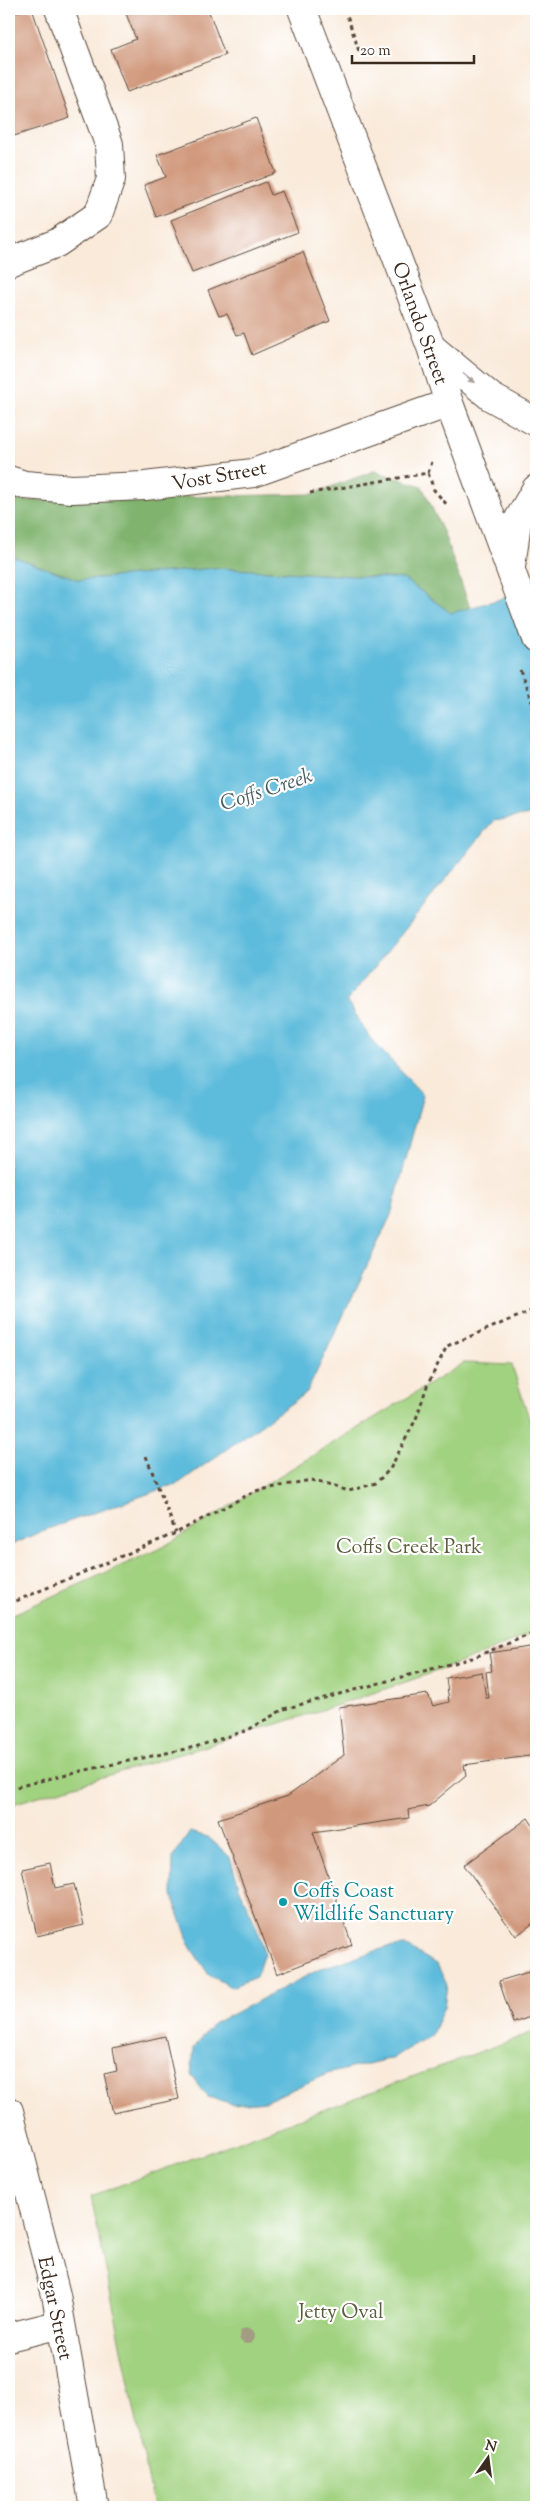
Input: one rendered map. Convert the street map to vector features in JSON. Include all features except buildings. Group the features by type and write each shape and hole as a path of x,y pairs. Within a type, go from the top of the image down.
{"street":[{"path":"9,262 56,243 98,216 111,179 109,144 58,9"},
{"name":"Orlando Street","path":"302,9 431,347 449,403 536,639"},
{"path":"431,347 491,397 536,422"},
{"name":"Vost Street","path":"9,480 25,484 72,489 145,486 253,473 449,403"},
{"path":"511,571 518,522 536,489"},
{"name":"Edgar Street","path":"9,2111 56,2295 94,2507"},
{"path":"9,2336 61,2324"}],"path":[{"path":"9,1604 176,1533 255,1491 311,1480 349,1491 376,1483 390,1469 416,1419 427,1386 447,1346 536,1309"},
{"path":"146,1456 176,1533"},
{"path":"9,1789 67,1774 195,1747 248,1730 284,1709 425,1673 472,1658 536,1632"}],"green space":[{"path":"374,471 422,486 444,534 470,608 451,613 404,579 215,568 79,580 9,555 9,501 312,494"},
{"name":"Coffs Creek Park","path":"464,1363 512,1365 536,1440 536,1631 463,1662 338,1705 9,1805 9,1616 163,1547"},
{"name":"Jetty Oval","path":"536,2031 536,2507 154,2507 91,2196"}],"water":[{"name":"Coffs Creek","path":"9,555 79,580 215,568 404,579 451,613 536,589 536,814 493,821 347,1001 370,1038 423,1095 391,1215 307,1392 179,1483 42,1531 9,1546"},
{"path":"190,1832 208,1837 230,1857 240,1889 259,1933 264,1953 256,1977 231,1987 209,1975 191,1948 172,1895 173,1857"},
{"path":"405,1946 437,1964 447,1985 444,2007 431,2036 392,2058 327,2074 266,2101 234,2104 208,2097 191,2075 194,2048 213,2024 322,1968 385,1948"}],"railway":[{"path":"531,9 536,22"}],"place":[{"name":"Coffs Coast Wildlife Sanctuary","path":"283,1902"}]}
